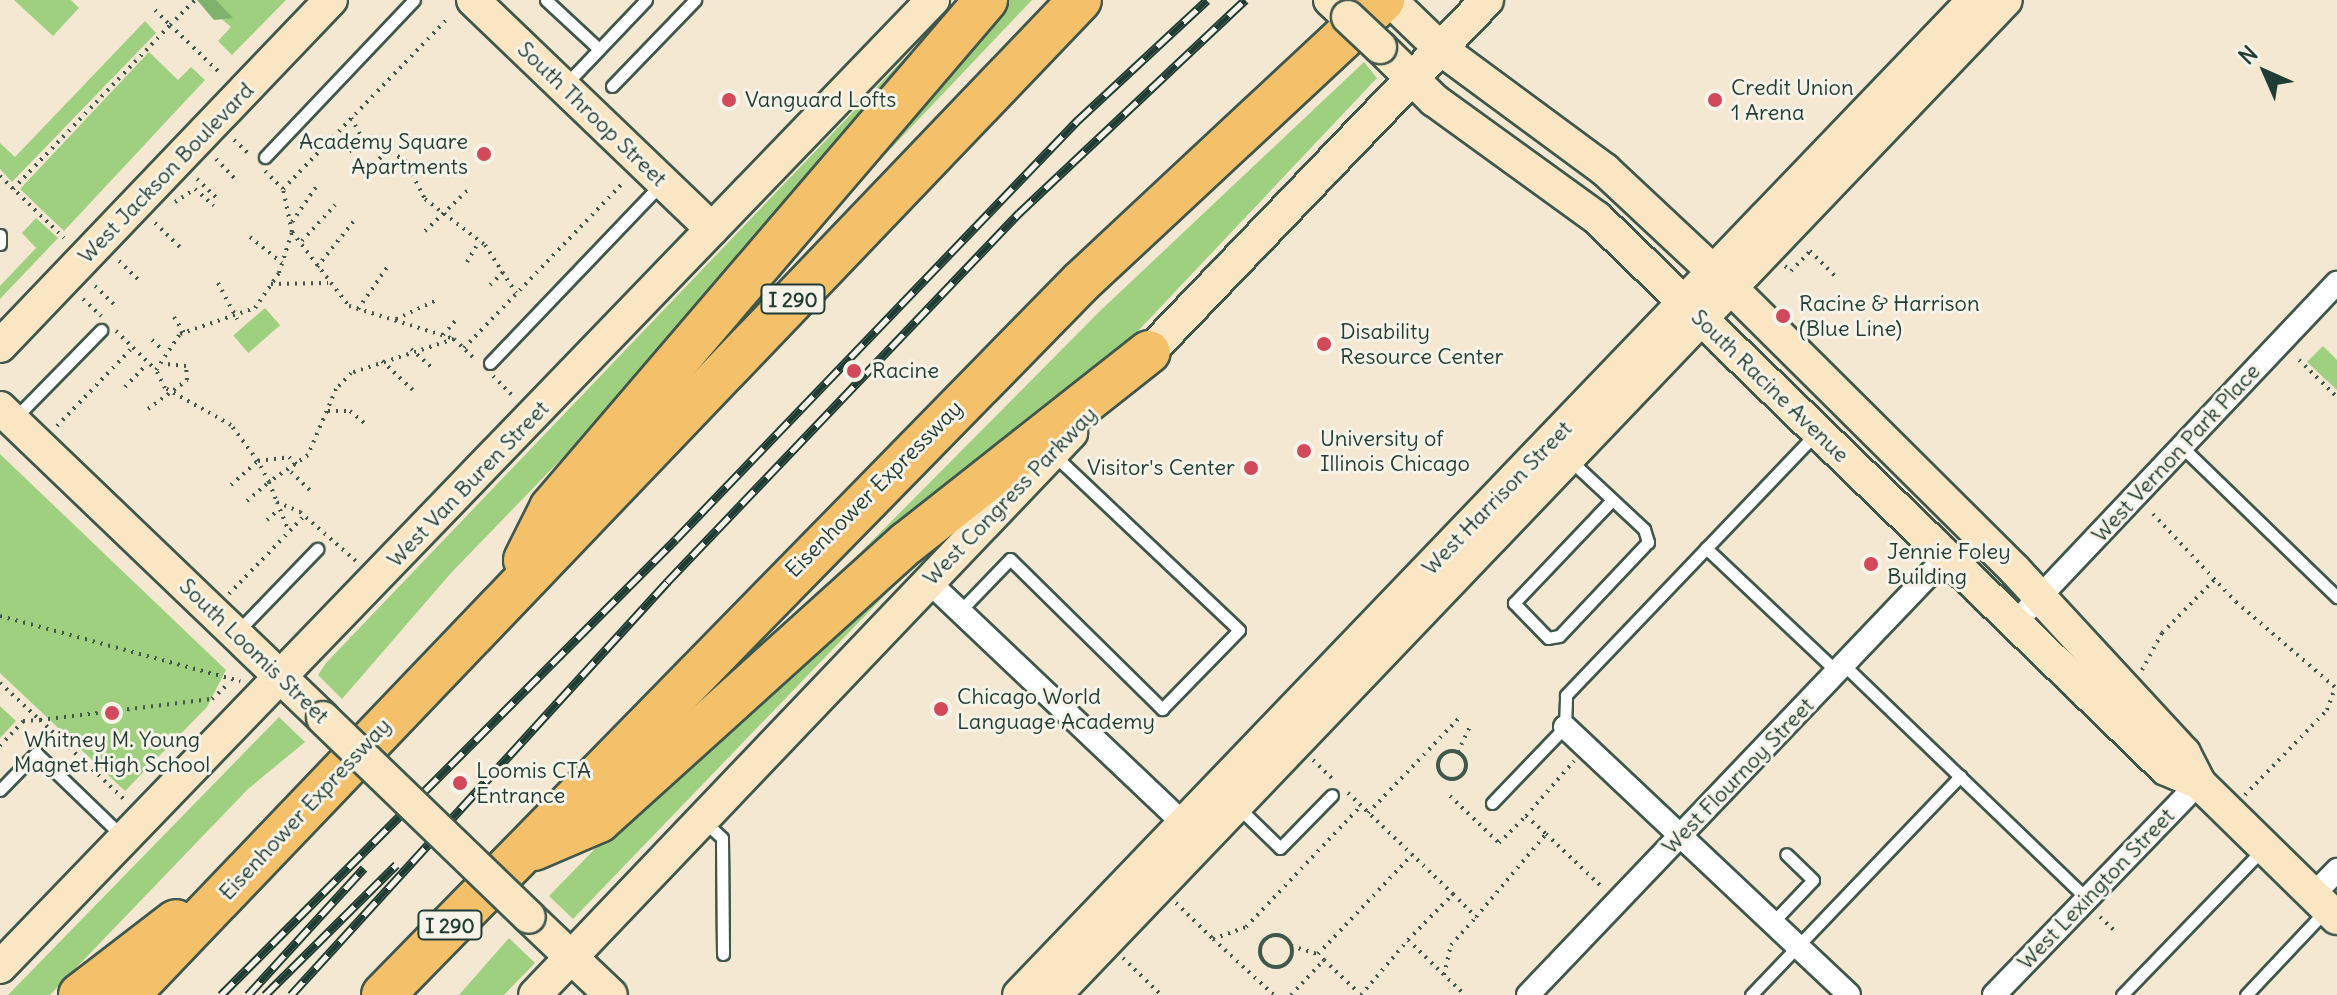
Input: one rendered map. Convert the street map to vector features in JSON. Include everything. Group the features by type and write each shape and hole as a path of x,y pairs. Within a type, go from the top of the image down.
{"highway":[{"path":"506,598 551,508 986,0"},
{"name":"Eisenhower Expressway","path":"128,995 1080,0"},
{"name":"Eisenhower Expressway","path":"383,995 1070,293 1394,7"},
{"path":"518,856 599,821 907,543 1149,352"},
{"path":"80,995 132,949 232,886"}],"street":[{"name":"West Jackson Boulevard","path":"0,346 331,0"},
{"name":"West Van Buren Street","path":"0,965 933,0"},
{"name":"South Racine Avenue","path":"1330,0 1411,78 1579,202 2166,769 2199,783"},
{"name":"West Congress Parkway","path":"535,995 1487,0"},
{"name":"West Harrison Street","path":"1723,280 1974,0"},
{"name":"West Harrison Street","path":"1055,995 1227,797 1723,280 2006,0"},
{"name":"South Racine Avenue","path":"1394,7 1441,49 1605,170 1723,280 2040,596 2184,753 2199,783 2326,907"},
{"name":"South Throop Street","path":"461,9 563,86 603,95 663,182 712,229"},
{"name":"West Vernon Park Place","path":"2016,622 2337,283"},
{"name":"West Harrison Street","path":"1019,995 1184,824 1227,797 1567,458 1693,311"},
{"name":"South Loomis Street","path":"6,414 611,995"},
{"name":"West Flournoy Street","path":"1528,995 1947,556"},
{"path":"928,581 1184,824"},
{"path":"1565,727 1849,995"},
{"name":"West Lexington Street","path":"1994,995 2094,908 2199,783"},
{"path":"2326,907 2337,870"}],"lane":[{"path":"265,157 414,0"},
{"path":"546,0 599,49"},
{"path":"563,86 646,0"},
{"path":"603,95 695,0"},
{"path":"490,363 663,182"},
{"path":"0,235 0,244"},
{"path":"6,414 101,330"},
{"path":"1492,803 1565,727 1566,695 1817,431"},
{"path":"2182,447 2337,597"},
{"path":"960,611 1010,559 1162,709 1239,630 1052,452"},
{"path":"1567,458 1644,529 1648,542 1559,636 1548,638 1514,603 1612,500"},
{"path":"1706,548 1960,776 2094,908"},
{"path":"236,634 317,549"},
{"path":"0,790 36,753 123,838"},
{"path":"1751,995 1960,776"},
{"path":"1227,797 1280,848 1332,795"},
{"path":"702,819 722,838 723,954"},
{"path":"2122,995 2264,847"},
{"path":"1772,923 1813,880 1786,854"},
{"path":"2246,995 2326,907"}],"path":[{"path":"13,189 195,0"},
{"path":"164,351 184,333 237,319 271,284 292,232 283,189 461,9"},
{"path":"155,10 220,73"},
{"path":"351,118 362,138 405,160 440,213 479,241 504,271 516,293"},
{"path":"349,152 362,138"},
{"path":"368,170 386,151"},
{"path":"216,159 238,182"},
{"path":"0,176 64,238"},
{"path":"197,179 220,201"},
{"path":"464,348 623,183"},
{"path":"291,225 316,187"},
{"path":"425,231 440,213 470,188"},
{"path":"175,202 195,189 214,206"},
{"path":"302,241 335,205"},
{"path":"317,267 353,222"},
{"path":"155,223 182,249"},
{"path":"247,501 269,482 298,466 326,412 351,373 411,349 454,339 358,309 328,283 302,241 292,232"},
{"path":"250,237 282,263"},
{"path":"467,262 479,241"},
{"path":"1784,264 1791,271 1810,251 1835,276"},
{"path":"119,261 141,282"},
{"path":"358,309 388,266"},
{"path":"490,285 504,271"},
{"path":"218,283 237,319"},
{"path":"271,284 328,283"},
{"path":"95,286 117,307"},
{"path":"83,299 133,347 146,365 156,370 171,391 231,425 258,461 277,502 276,512 289,531"},
{"path":"393,320 437,300"},
{"path":"174,317 184,333"},
{"path":"443,335 457,319"},
{"path":"152,340 164,351 166,364"},
{"path":"57,426 133,347"},
{"path":"137,354 142,347"},
{"path":"411,349 433,369"},
{"path":"2299,360 2337,397"},
{"path":"382,361 413,390"},
{"path":"148,409 190,371 166,364 156,370"},
{"path":"125,387 146,365"},
{"path":"326,412 350,411 368,426"},
{"path":"231,485 258,461 289,457 298,466"},
{"path":"291,472 314,494"},
{"path":"277,502 305,515 356,561"},
{"path":"267,520 276,512"},
{"path":"2153,514 2336,688 2327,710 2244,797"},
{"path":"229,594 305,515"},
{"path":"2133,677 2162,633 2217,577"},
{"path":"0,616 229,683 242,680"},
{"path":"0,683 127,802"},
{"path":"0,746 23,721 212,699 229,683"},
{"path":"1368,813 1460,717"},
{"path":"1458,752 1440,756 1442,777 1463,774 1458,752 1470,726"},
{"path":"1311,758 1476,917"},
{"path":"1450,796 1499,843 1574,761"},
{"path":"1213,939 1246,927 1361,806"},
{"path":"1526,816 1601,886"},
{"path":"1444,975 1451,945 1546,834"},
{"path":"1318,954 1412,855"},
{"path":"1291,946 1282,966 1261,956 1272,936 1318,954 1360,994 1453,894"},
{"path":"1174,901 1274,995"},
{"path":"2094,908 2114,930"},
{"path":"1408,940 1465,995"},
{"path":"1121,957 1161,995"},
{"path":"1291,995 1324,960"}],"green space":[{"path":"14,0 71,0 79,8 53,36"},
{"path":"197,0 216,0 233,18 214,20"},
{"path":"199,0 286,0 232,55 218,41 231,27"},
{"path":"960,0 718,297 451,573 342,699 318,675 326,663"},
{"path":"1004,0 1032,0 785,260"},
{"path":"145,21 156,33 12,182 0,169 0,143 15,157"},
{"path":"149,52 178,80 191,67 205,80 64,231 20,189"},
{"path":"1364,62 1377,78 1138,331 716,698 1100,311"},
{"path":"36,218 58,238 0,299 0,286 36,248 22,233"},
{"path":"265,308 280,325 248,353 233,336"},
{"path":"2323,346 2337,360 2337,390 2307,362"},
{"path":"0,454 226,670 207,707 125,791 0,673"},
{"path":"987,489 573,919 549,896 620,823"},
{"path":"0,706 16,721 0,738"},
{"path":"279,717 305,742 248,789 50,995 8,995"},
{"path":"509,938 535,963 504,995 459,995"}],"railway":[{"path":"221,995 676,539 1078,120 1207,0"},
{"path":"291,995 667,582 1019,213 1245,0"},
{"path":"265,995 396,865"},
{"path":"248,995 364,868"}],"place":[{"name":"Vanguard Lofts","path":"729,100"},
{"name":"Credit Union 1 Arena","path":"1715,100"},
{"name":"Academy Square Apartments","path":"484,154"},
{"name":"Racine & Harrison (Blue Line)","path":"1783,316"},
{"name":"Disability Resource Center","path":"1324,344"},
{"name":"Racine","path":"854,371"},
{"name":"University of Illinois Chicago","path":"1304,451"},
{"name":"Visitor's Center","path":"1251,468"},
{"name":"Jennie Foley Building","path":"1871,564"},
{"name":"Chicago World Language Academy","path":"941,709"},
{"name":"Whitney M. Young Magnet High School","path":"112,713"},
{"name":"Loomis CTA Entrance","path":"460,783"}]}
